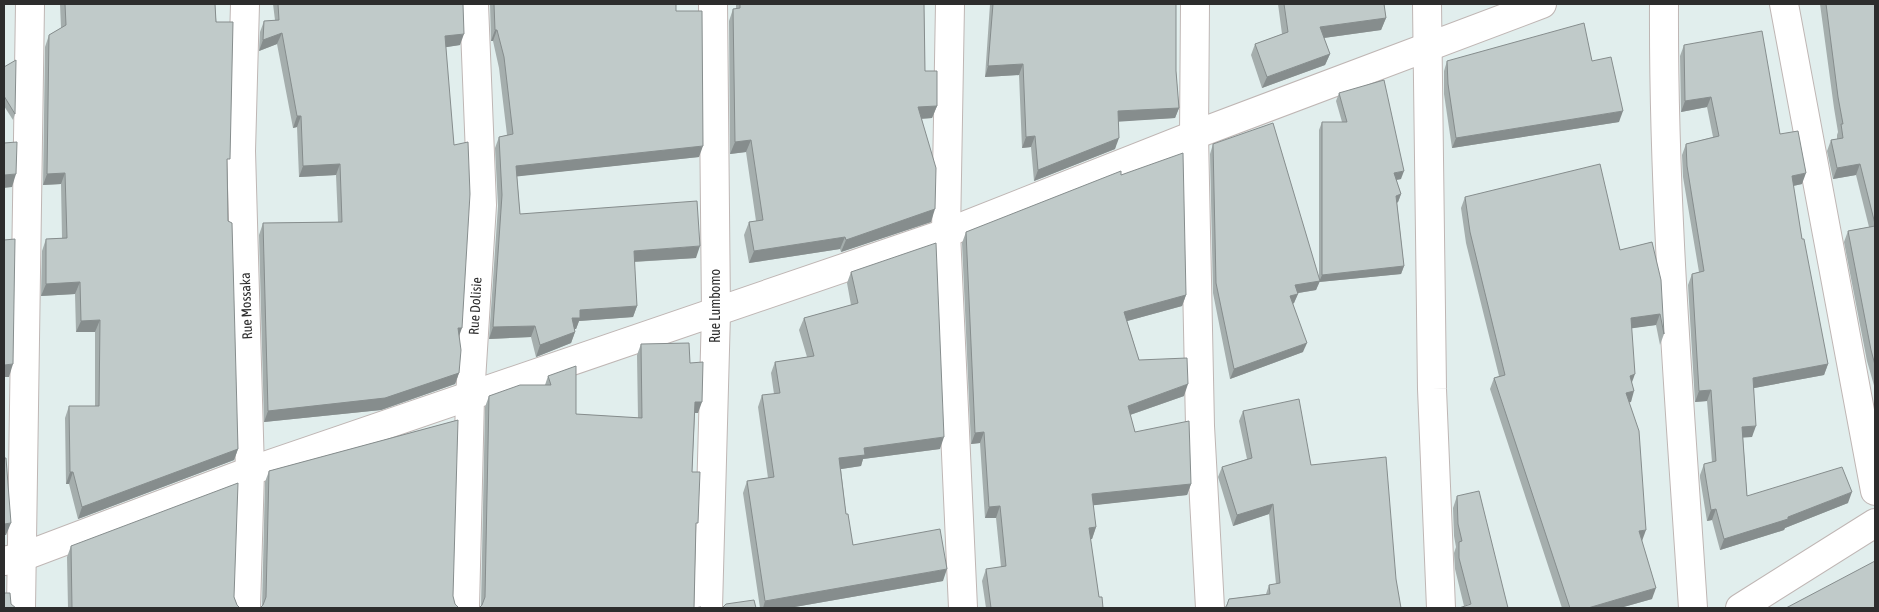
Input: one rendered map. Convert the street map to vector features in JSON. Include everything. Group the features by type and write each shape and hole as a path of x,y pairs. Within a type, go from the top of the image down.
{"street":[{"path":"21,608 13,559 30,4"},
{"name":"Rue Mossaka","path":"245,4 241,151 250,471 246,608"},
{"name":"Rue Dolisie","path":"465,608 470,397 482,205 474,4"},
{"name":"Rue Lumbomo","path":"708,608 716,313 713,4"},
{"path":"950,4 946,233 962,608"},
{"path":"1195,4 1194,135 1200,426 1210,608"},
{"path":"1427,4 1432,389 1441,608"},
{"path":"13,559 250,471 946,233 1194,135 1542,4"},
{"path":"1664,4 1664,109 1675,336 1693,608"},
{"path":"1784,4 1875,491"},
{"path":"1740,608 1875,523"}],"building":[{"path":"65,4 215,4 216,22 233,22 230,159 227,159 228,221 232,223 238,449 82,507 73,472 70,472 69,406 99,406 100,320 81,321 80,282 46,284 46,239 67,238 65,173 47,174 49,35 66,25"},
{"path":"278,4 463,4 464,34 445,36 454,145 468,142 470,194 462,328 458,328 461,350 459,373 385,398 268,411 263,223 342,222 340,164 303,166 301,116 297,116 282,33 263,40 264,21 279,20"},
{"path":"494,4 676,4 676,11 702,11 703,146 516,166 520,214 697,201 700,246 634,251 637,306 580,310 580,318 572,318 575,332 540,345 535,326 493,327 502,195 499,137 513,134 504,57 497,30 495,30"},
{"path":"740,4 924,4 925,71 937,71 937,106 918,107 936,168 935,209 846,240 845,237 754,251 749,222 763,220 751,140 735,142 733,9 740,8"},
{"path":"993,4 1176,4 1176,71 1179,108 1118,111 1119,138 1038,170 1035,136 1026,137 1023,64 988,66"},
{"path":"1284,4 1384,4 1386,18 1320,27 1330,54 1267,77 1255,44 1288,32"},
{"path":"1826,4 1875,4 1875,224 1860,164 1837,168 1831,140 1843,138 1841,124 1843,124"},
{"path":"1584,23 1592,61 1611,57 1623,111 1456,138 1448,84 1447,61"},
{"path":"1762,31 1780,134 1798,131 1806,173 1792,176 1802,239 1804,239 1828,364 1753,378 1756,426 1742,427 1747,496 1842,467 1852,492 1788,517 1788,519 1724,539 1716,509 1711,510 1704,467 1704,464 1716,461 1711,390 1699,391 1692,274 1704,271 1687,166 1686,144 1719,136 1711,97 1685,101 1684,45"},
{"path":"16,60 15,114 4,96 4,67"},
{"path":"1384,80 1404,171 1394,173 1401,194 1396,196 1404,266 1322,275 1322,122 1347,122 1339,93"},
{"path":"1273,123 1320,281 1295,285 1298,294 1290,296 1307,343 1234,369 1216,283 1213,144"},
{"path":"17,142 16,174 4,175 4,143"},
{"path":"1183,153 1186,295 1124,312 1139,360 1187,358 1188,384 1128,406 1135,432 1189,421 1191,484 1092,494 1096,527 1089,528 1099,597 1102,597 1103,608 991,608 986,569 1006,566 1000,506 989,507 984,432 975,433 966,232 1121,171 1121,175"},
{"path":"1600,164 1620,250 1652,242 1661,280 1664,334 1660,314 1631,318 1635,374 1630,376 1634,391 1626,393 1639,431 1646,530 1639,531 1656,588 1588,608 1570,608 1494,378 1505,375 1470,232 1465,197"},
{"path":"1875,226 1875,365 1848,231"},
{"path":"15,239 13,364 4,365 4,240"},
{"path":"936,243 944,437 864,448 865,455 839,458 846,514 848,514 853,545 940,529 947,569 765,601 747,481 774,477 762,395 780,393 775,362 814,356 804,318 858,303 851,272"},
{"path":"689,343 690,363 703,362 702,402 695,402 692,472 700,472 698,523 696,523 694,608 479,608 485,597 489,396 520,385 551,385 548,376 576,366 576,414 642,418 641,344"},
{"path":"1299,399 1311,465 1386,457 1396,579 1401,608 1225,608 1229,599 1270,594 1269,585 1280,583 1273,504 1237,515 1222,467 1252,458 1243,411"},
{"path":"458,420 453,596 455,604 459,608 260,608 266,597 269,471"},
{"path":"4,458 6,458 11,523 4,524"},
{"path":"238,483 234,597 240,608 72,608 71,546"},
{"path":"1479,491 1508,608 1459,608 1471,604 1459,558 1459,542 1462,541 1458,524 1457,496"},
{"path":"1875,561 1875,608 1786,608"},
{"path":"4,593 10,593 11,604 16,608 4,608"},
{"path":"754,600 756,608 722,608 726,604"}]}
